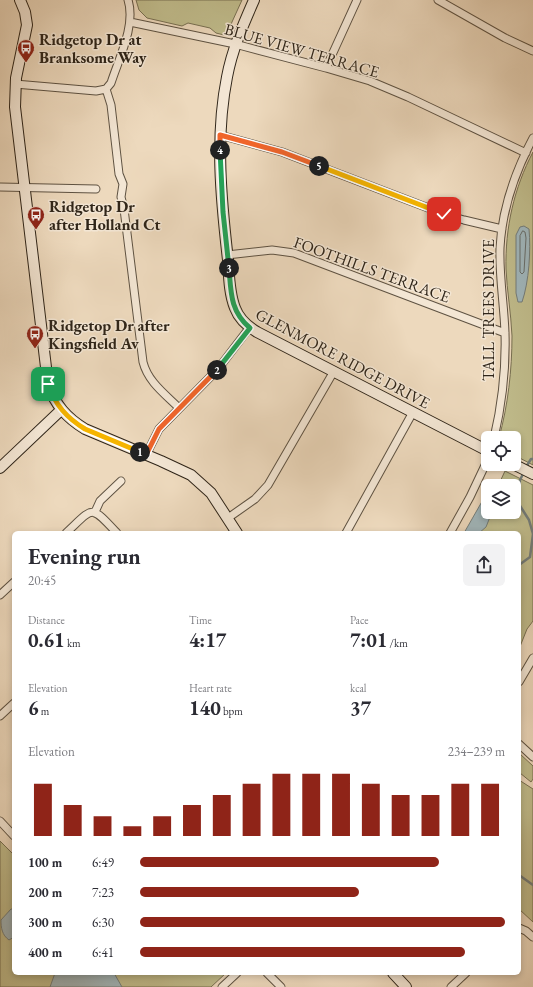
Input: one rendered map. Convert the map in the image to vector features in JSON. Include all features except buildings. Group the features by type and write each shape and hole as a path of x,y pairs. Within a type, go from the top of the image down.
{"street":[{"path":"20,0 25,12 27,25 15,84 15,107 48,384 55,402 61,410 85,429 178,468 196,479 211,493 236,531"},
{"path":"15,84 96,92 106,90 111,83 130,22 128,0"},
{"name":"GLENMORE RIDGE DRIVE","path":"254,0 235,44 230,60 225,88 220,135 223,212 227,254 234,306 238,315 250,328 481,447"},
{"path":"326,68 357,0"},
{"path":"438,0 505,38 533,51"},
{"name":"BLUE VIEW TERRACE","path":"130,22 235,44 370,81 408,97 526,153"},
{"path":"106,90 111,105 119,174 123,184 121,197 124,210 143,362 151,380 179,408"},
{"path":"220,135 282,152 450,216 502,229"},
{"name":"TALL TREES DRIVE","path":"495,431 503,378 505,333 500,272 502,229 511,188 533,138"},
{"path":"0,187 96,189"},
{"name":"FOOTHILLS TERRACE","path":"227,254 272,250 294,253 505,333"},
{"path":"146,455 159,429 218,369 250,328"},
{"path":"228,518 255,499 272,481 334,371"},
{"path":"0,468 61,410"},
{"path":"347,531 413,412"},
{"path":"521,468 533,474"},
{"path":"451,531 482,471"},
{"path":"95,512 100,501 121,481"},
{"path":"68,531 88,512 95,512 101,516 115,531"},
{"path":"0,595 12,584"},
{"path":"521,679 533,658"},
{"path":"0,716 12,705"},
{"path":"521,746 533,757"},
{"path":"0,821 12,832"},
{"path":"521,929 533,937"},
{"path":"222,987 235,975"},
{"path":"270,975 281,987"},
{"path":"395,975 406,987"},
{"path":"451,987 464,975"}],"shaded area":[{"path":"136,0 242,0 227,33 224,35 216,33 210,28 188,23 182,26 147,18 139,10"},
{"path":"533,152 533,465 521,459 521,431 501,431 507,400 512,349 506,269 507,238 512,209 526,166"},
{"path":"505,471 521,479 501,479"},
{"path":"521,479 533,485 533,621 527,629 521,644 521,531 475,531 483,519 521,519"},
{"path":"521,755 533,766 533,779 531,782 521,774"},
{"path":"521,781 533,789 533,922 521,911"},
{"path":"0,841 12,853 12,975 224,975 211,987 0,987"}],"water":[{"path":"524,226 529,229 529,266 522,302 518,302 516,293 516,235 520,227"},
{"path":"481,503 481,519 489,519 486,527 481,531 465,531"},
{"path":"12,909 12,938 9,940 2,931 1,920"},
{"path":"54,975 115,975 122,987 50,987"}],"waterway":[{"path":"526,467 531,459 533,459"},
{"path":"521,564 530,557 533,534 529,520 517,501 520,480 524,472"},
{"path":"521,876 533,885"}],"place":[{"name":"Ridgetop Dr at Branksome Way","path":"26,63"},
{"name":"Ridgetop Dr after Holland Ct","path":"36,230"},
{"name":"Ridgetop Dr after Kingsfield Av","path":"35,349"}],"route":[{"path":"48,384 55,402 61,410 77,424 85,429 146,455 154,436 163,424 218,369 250,328 238,315 232,298 223,212 220,135 282,152 444,214"}]}
